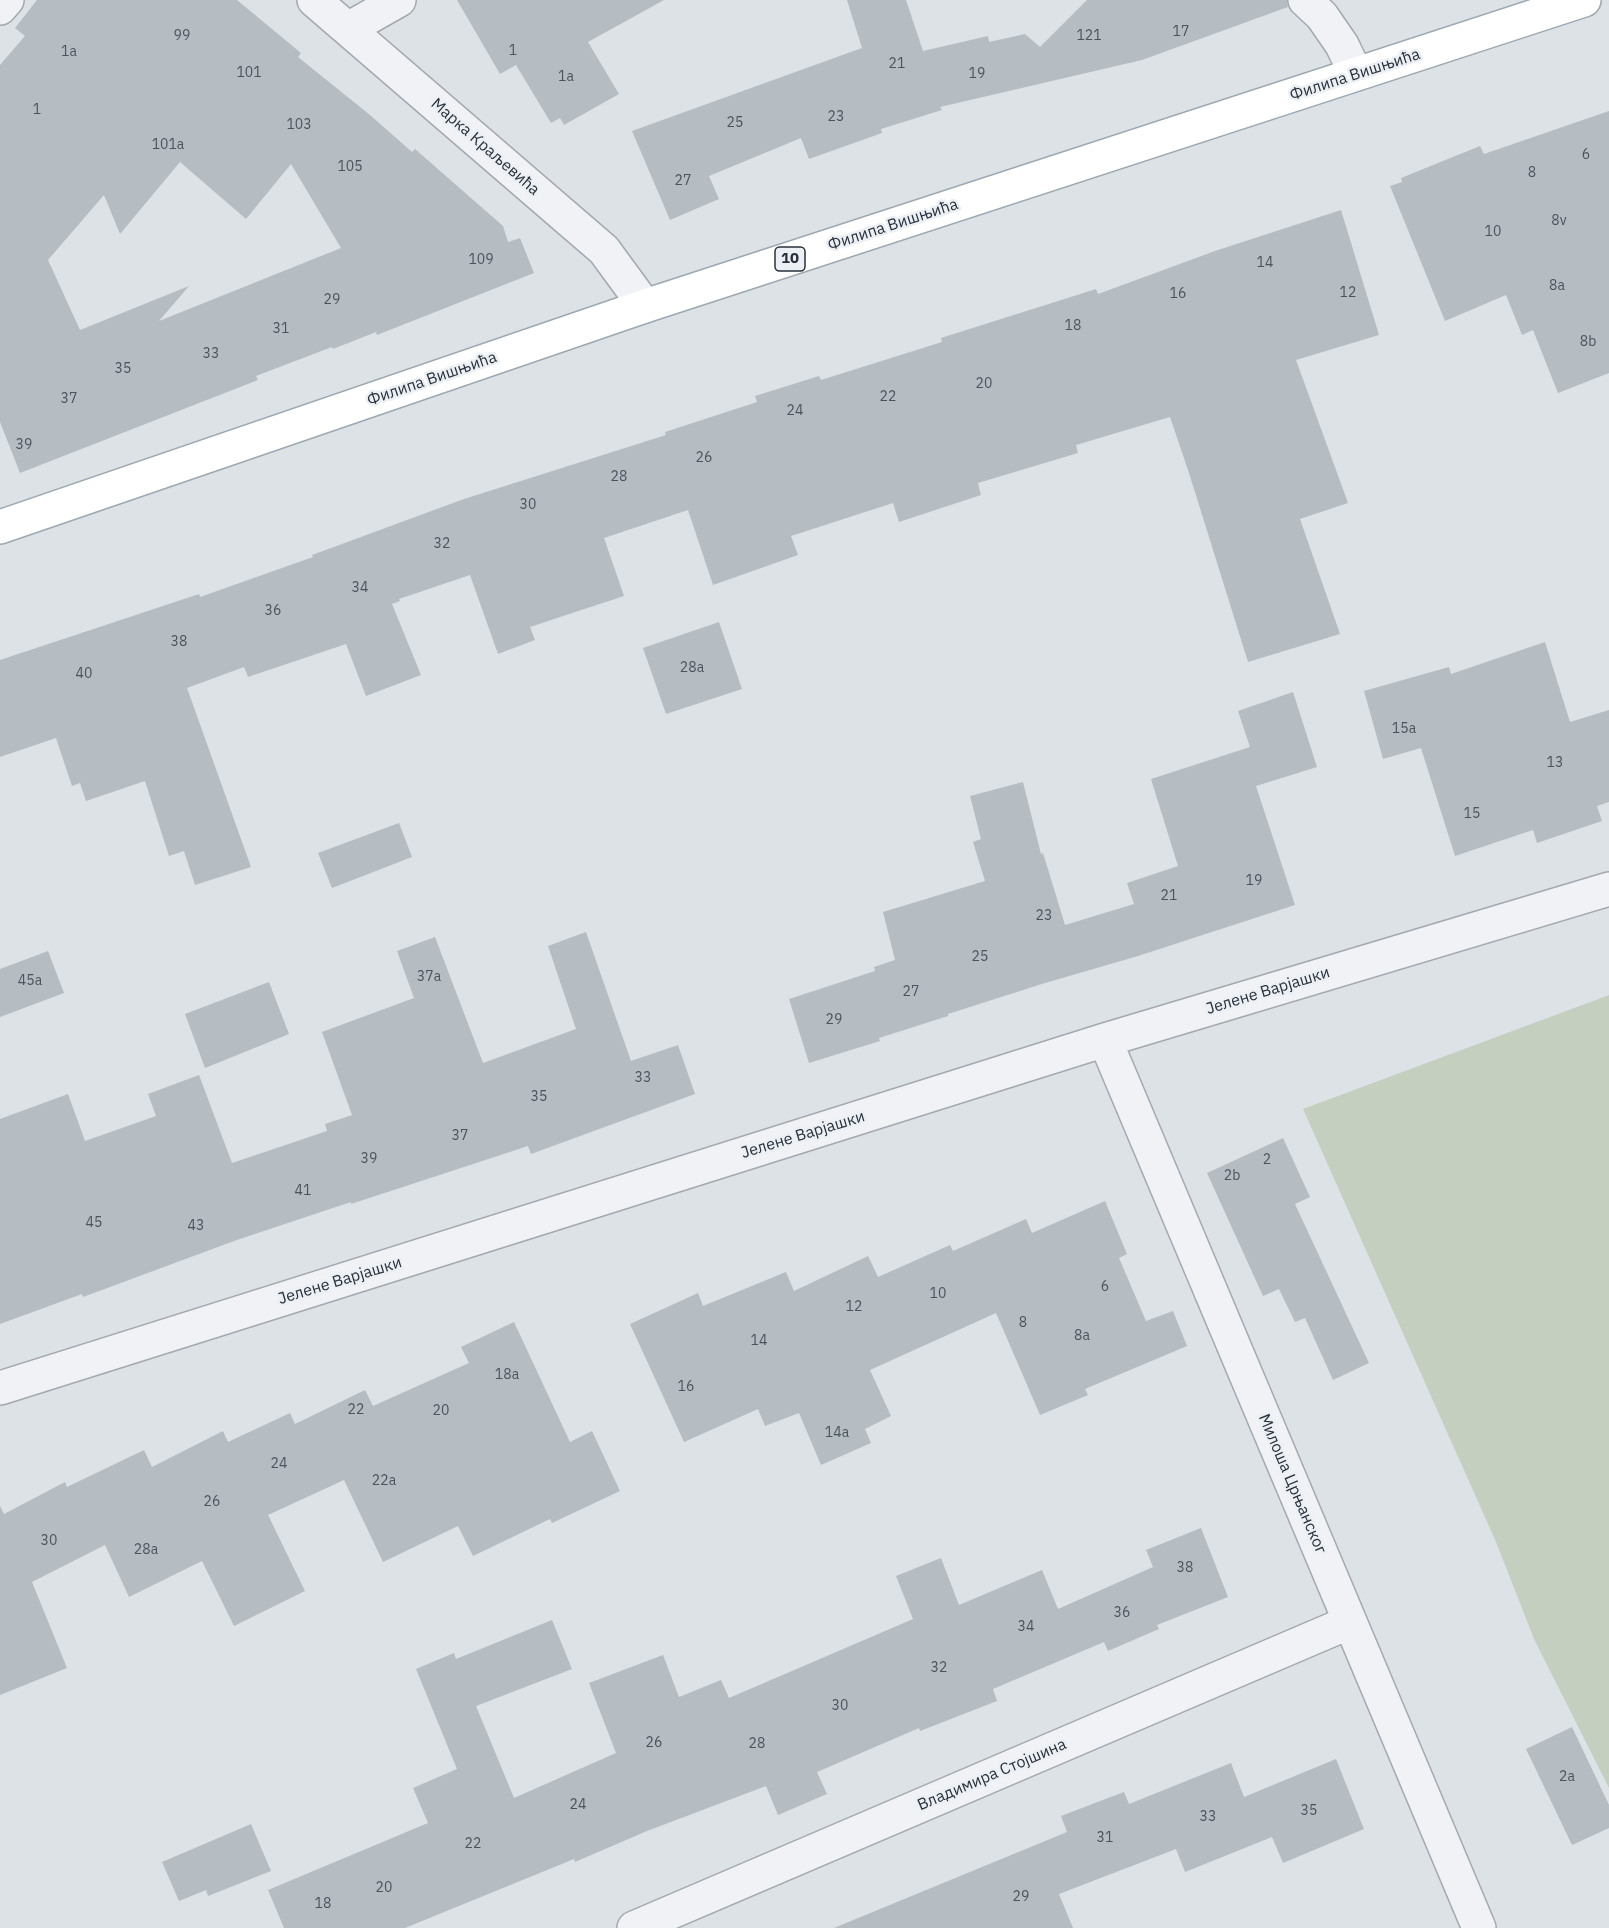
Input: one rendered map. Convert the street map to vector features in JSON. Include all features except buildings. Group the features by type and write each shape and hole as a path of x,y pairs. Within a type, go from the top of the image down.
{"main road":[{"name":"Филипа Вишњића","path":"0,527 645,306 1584,0"}],"street":[{"path":"0,8 7,0"},
{"name":"Марка Краљевића","path":"314,0 604,250 645,306"},
{"path":"348,29 399,0"},
{"path":"1305,0 1322,16 1342,45 1356,74"},
{"name":"Јелене Варјашки","path":"0,1388 1105,1040 1609,889"},
{"name":"Милоша Црњанског","path":"1105,1040 1479,1928"},
{"name":"Владимира Стојшина","path":"634,1928 1350,1622"}],"green space":[{"path":"1609,995 1609,1788 1534,1639 1496,1542 1303,1109"}]}
